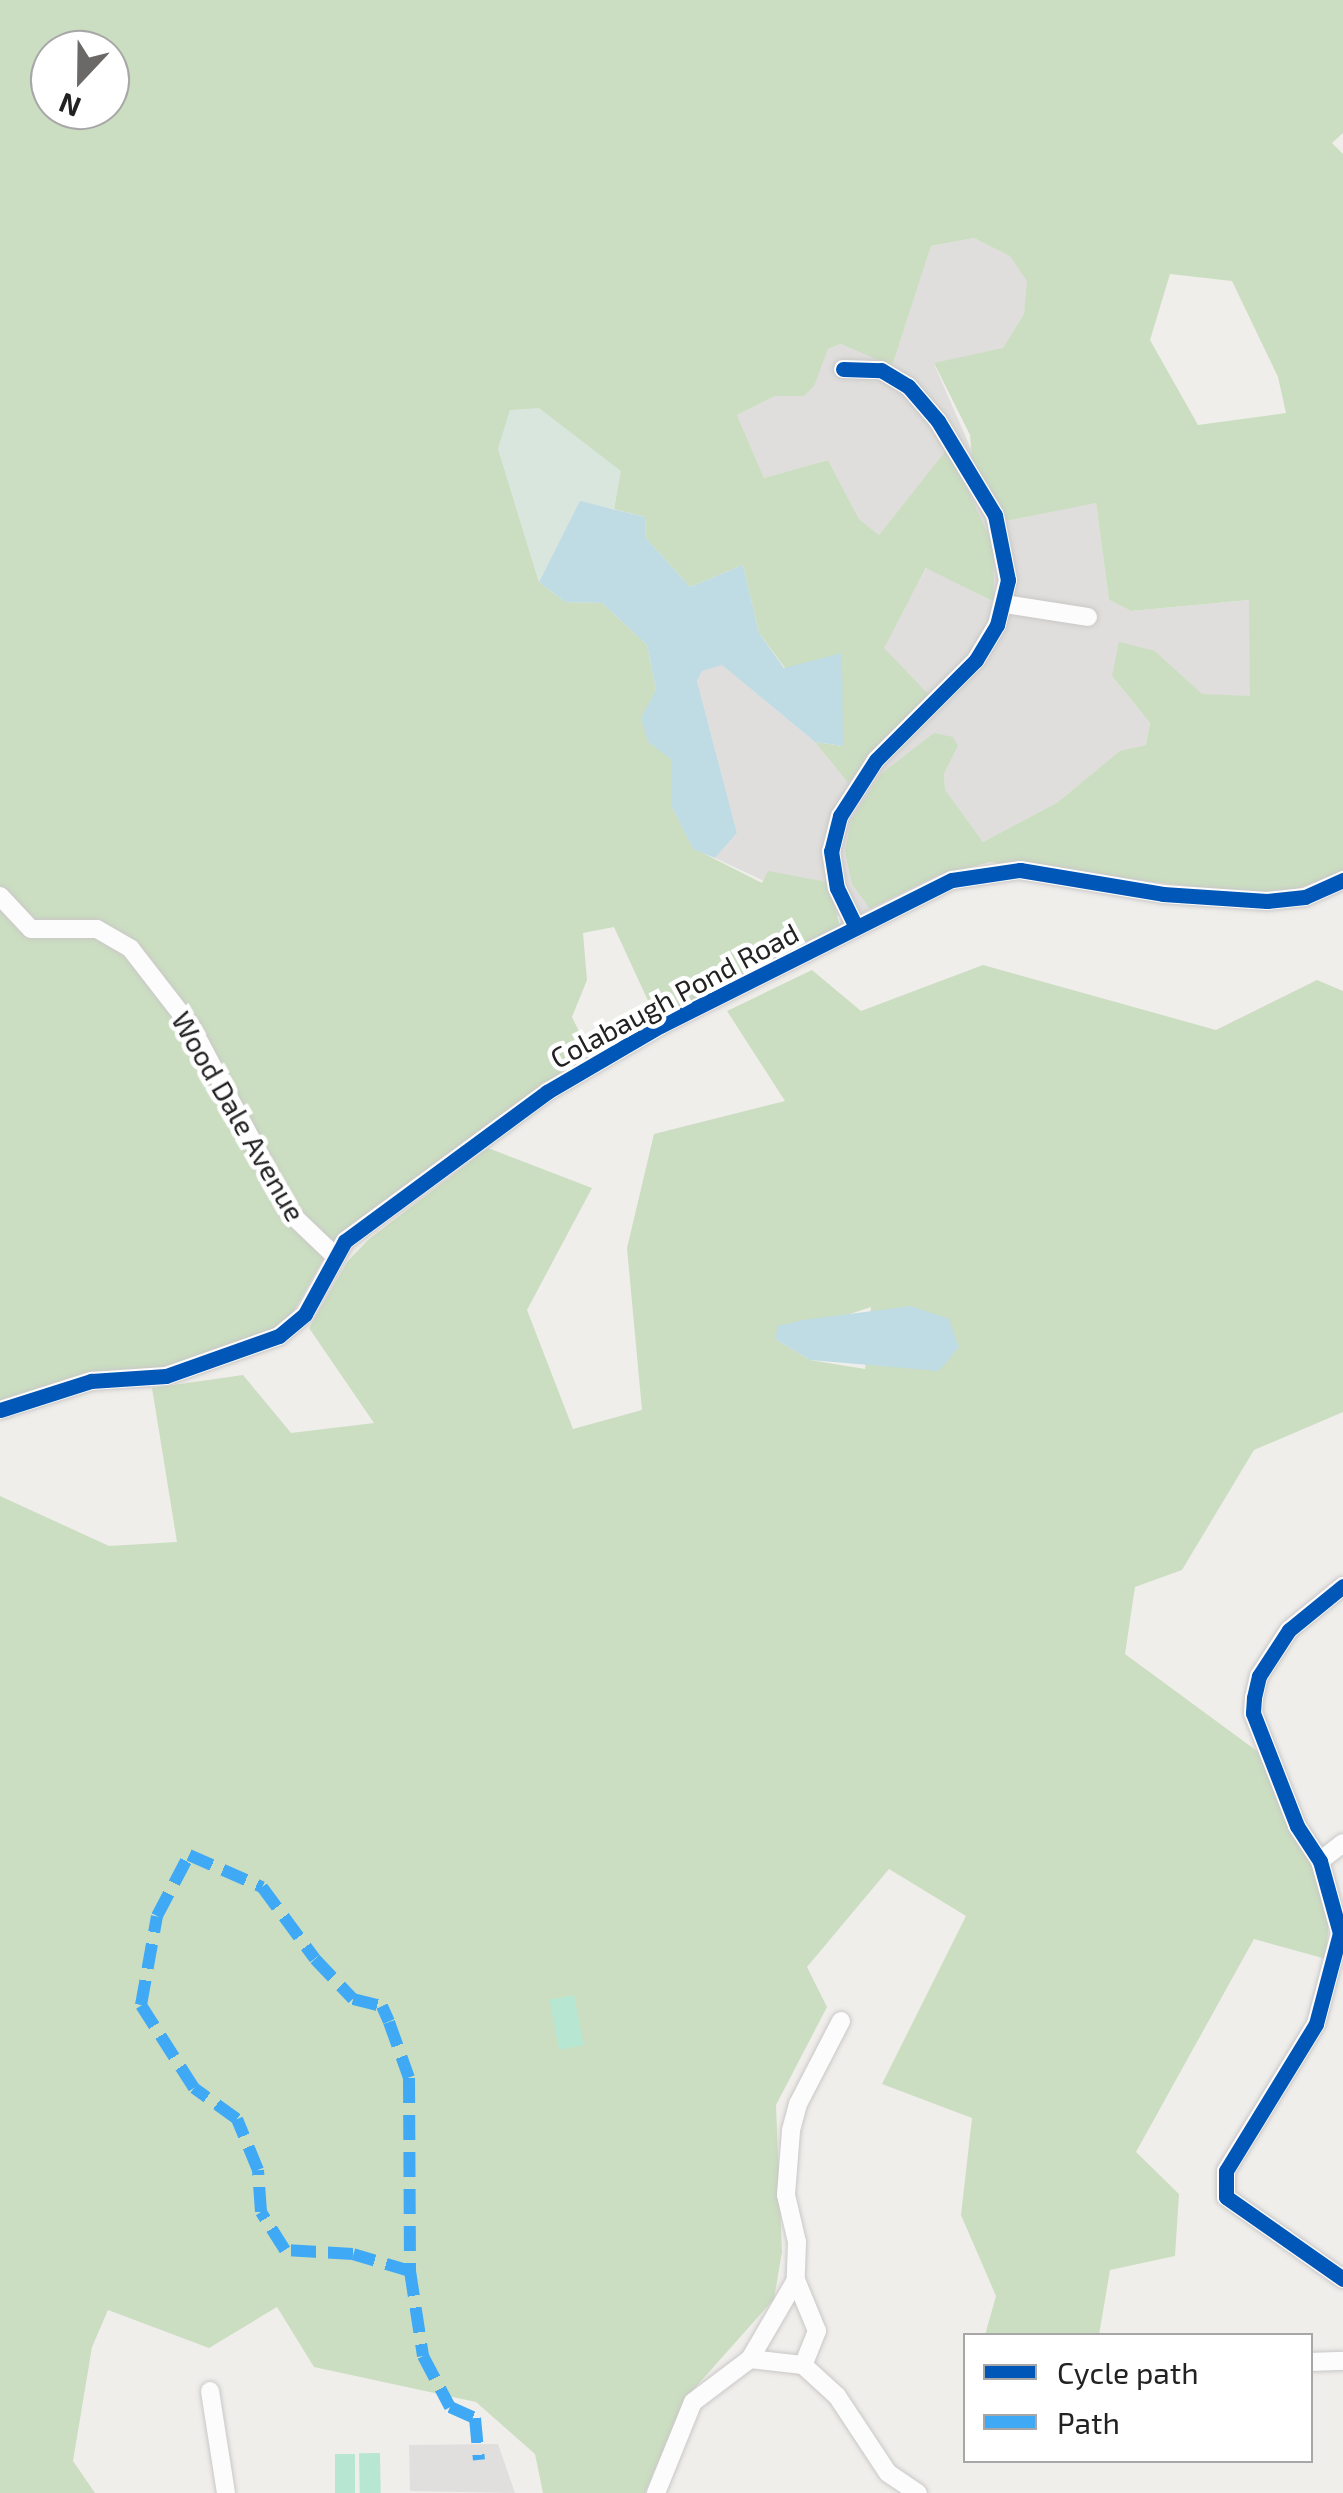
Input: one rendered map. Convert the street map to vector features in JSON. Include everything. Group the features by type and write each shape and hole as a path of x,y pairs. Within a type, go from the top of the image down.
{"street":[{"path":"842,370 881,370 908,386 938,421 995,515 1006,554 1005,604 976,660 876,760 840,816 831,851 837,888 855,925"},
{"path":"1005,604 1088,617"},
{"name":"Colabaugh Pond Road","path":"0,1410 91,1381 194,1368 279,1336 305,1314 334,1255 368,1221 589,1066 855,925 952,880 1002,870 1246,900 1305,897 1343,880"},
{"name":"Wood Dale Avenue","path":"0,896 30,929 96,929 132,949 192,1028 292,1214 334,1255"},
{"path":"1343,1586 1289,1630 1259,1676 1253,1713 1297,1826 1320,1861 1340,1915 1329,1993 1226,2172 1226,2197 1252,2219 1309,2249 1343,2279"},
{"path":"1320,1861 1343,1844"},
{"path":"803,2365 816,2331 796,2280 797,2242 786,2195 791,2132 798,2104 841,2021"},
{"path":"656,2493 693,2402 750,2359 796,2280"},
{"path":"750,2359 803,2365 837,2396 888,2473 918,2493"},
{"path":"1313,2362 1343,2361"},
{"path":"210,2391 226,2493"}],"shaded area":[{"path":"974,238 1011,256 1028,281 1024,314 1003,349 934,364 999,513 1096,503 1109,600 1131,611 1250,600 1250,697 1201,694 1155,651 1112,676 1150,723 1146,745 1120,752 1058,802 983,842 945,791 944,774 958,746 852,883 870,909 840,926 841,917 715,858 737,833 697,681 702,671 721,664 815,742 848,783 883,648 927,567 993,602 948,449 879,535 859,519 828,460 764,478 737,415 775,396 804,396 828,349 841,344 892,365 931,246"},
{"path":"539,408 621,471 614,509 580,502 539,582 498,448 510,410"},
{"path":"498,2444 515,2493 410,2491 409,2445"}],"green space":[{"path":"0,0 1343,0 1343,133 1332,143 1343,154 1343,873 1287,892 1244,893 990,862 937,876 870,909 852,884 845,851 851,820 881,774 934,733 953,737 958,746 944,774 945,790 983,842 1058,802 1120,751 1146,745 1150,723 1112,676 1119,642 1155,651 1202,694 1250,696 1249,600 1131,611 1109,600 1096,503 1005,521 972,459 970,435 934,363 1003,348 1024,314 1027,281 1010,256 974,238 931,246 892,366 841,344 828,349 814,386 804,396 775,396 737,415 764,478 828,460 859,519 879,535 948,448 993,545 994,602 926,568 884,648 930,696 848,783 815,742 843,746 759,633 743,565 690,587 646,538 645,517 614,509 620,471 498,448 539,582 565,602 602,603 647,645 656,690 648,742 672,759 672,807 693,848 762,883 768,871 827,882 840,926 656,1018 614,927 583,933 587,980 572,1017 590,1054 334,1240 286,1325 157,1370 84,1373 51,1390 0,1402","holes":["1170,274 1232,281 1278,377 1286,413 1198,425 1150,340"]},
{"path":"983,965 1216,1030 1317,980 1343,991 1343,1412 1254,1450 1182,1570 1135,1587 1125,1654 1261,1754 1330,1905 1326,1959 1254,1939 1136,2152 1179,2194 1175,2256 1110,2270 1099,2333 986,2333 996,2296 961,2215 972,2118 882,2084 966,1916 889,1869 807,1967 827,2007 776,2105 782,2252 774,2299 685,2399 645,2493 543,2493 535,2454 476,2402 314,2367 277,2307 209,2348 108,2310 92,2347 73,2461 95,2493 0,2493 0,1496 109,1546 177,1542 152,1388 243,1375 291,1433 374,1423 309,1328 347,1262 369,1239 488,1148 592,1188 527,1310 573,1429 642,1410 627,1248 654,1134 785,1101 727,1011 812,970 861,1011","holes":["871,1307 865,1369 810,1360 775,1339"]},
{"path":"574,1995 584,2045 559,2050 549,2000"},
{"path":"359,2453 380,2453 381,2493 360,2493"},
{"path":"335,2454 355,2454 355,2493 335,2493"}],"water":[{"path":"580,501 645,517 646,538 690,587 743,565 759,633 784,668 842,653 843,746 815,742 722,665 702,671 697,681 737,833 715,858 693,849 672,807 672,760 648,742 641,718 656,690 647,645 602,603 565,602 539,582"},
{"path":"911,1306 949,1319 959,1347 939,1371 810,1360 775,1339 778,1326"}],"marked path":[{"path":"410,2271 353,2254 285,2250 261,2212 258,2170 237,2119 194,2088 141,2005 157,1916 189,1855 262,1887 315,1959 353,1999 382,2006 409,2078 410,2271 423,2356 450,2407 475,2418 479,2460"}],"cycle path":[{"path":"843,369 881,370 908,386 938,421 995,515 1008,580 997,625 976,660 876,760 840,816 831,851 837,888 855,925"},
{"path":"0,1410 91,1381 166,1376 279,1336 305,1314 345,1241 547,1092 660,1026 952,880 1020,870 1163,894 1267,901 1305,897 1343,880"},
{"path":"1343,1586 1289,1630 1259,1676 1254,1698 1253,1713 1297,1826 1320,1861 1340,1933 1316,2024 1226,2171 1226,2197 1343,2279"}]}
